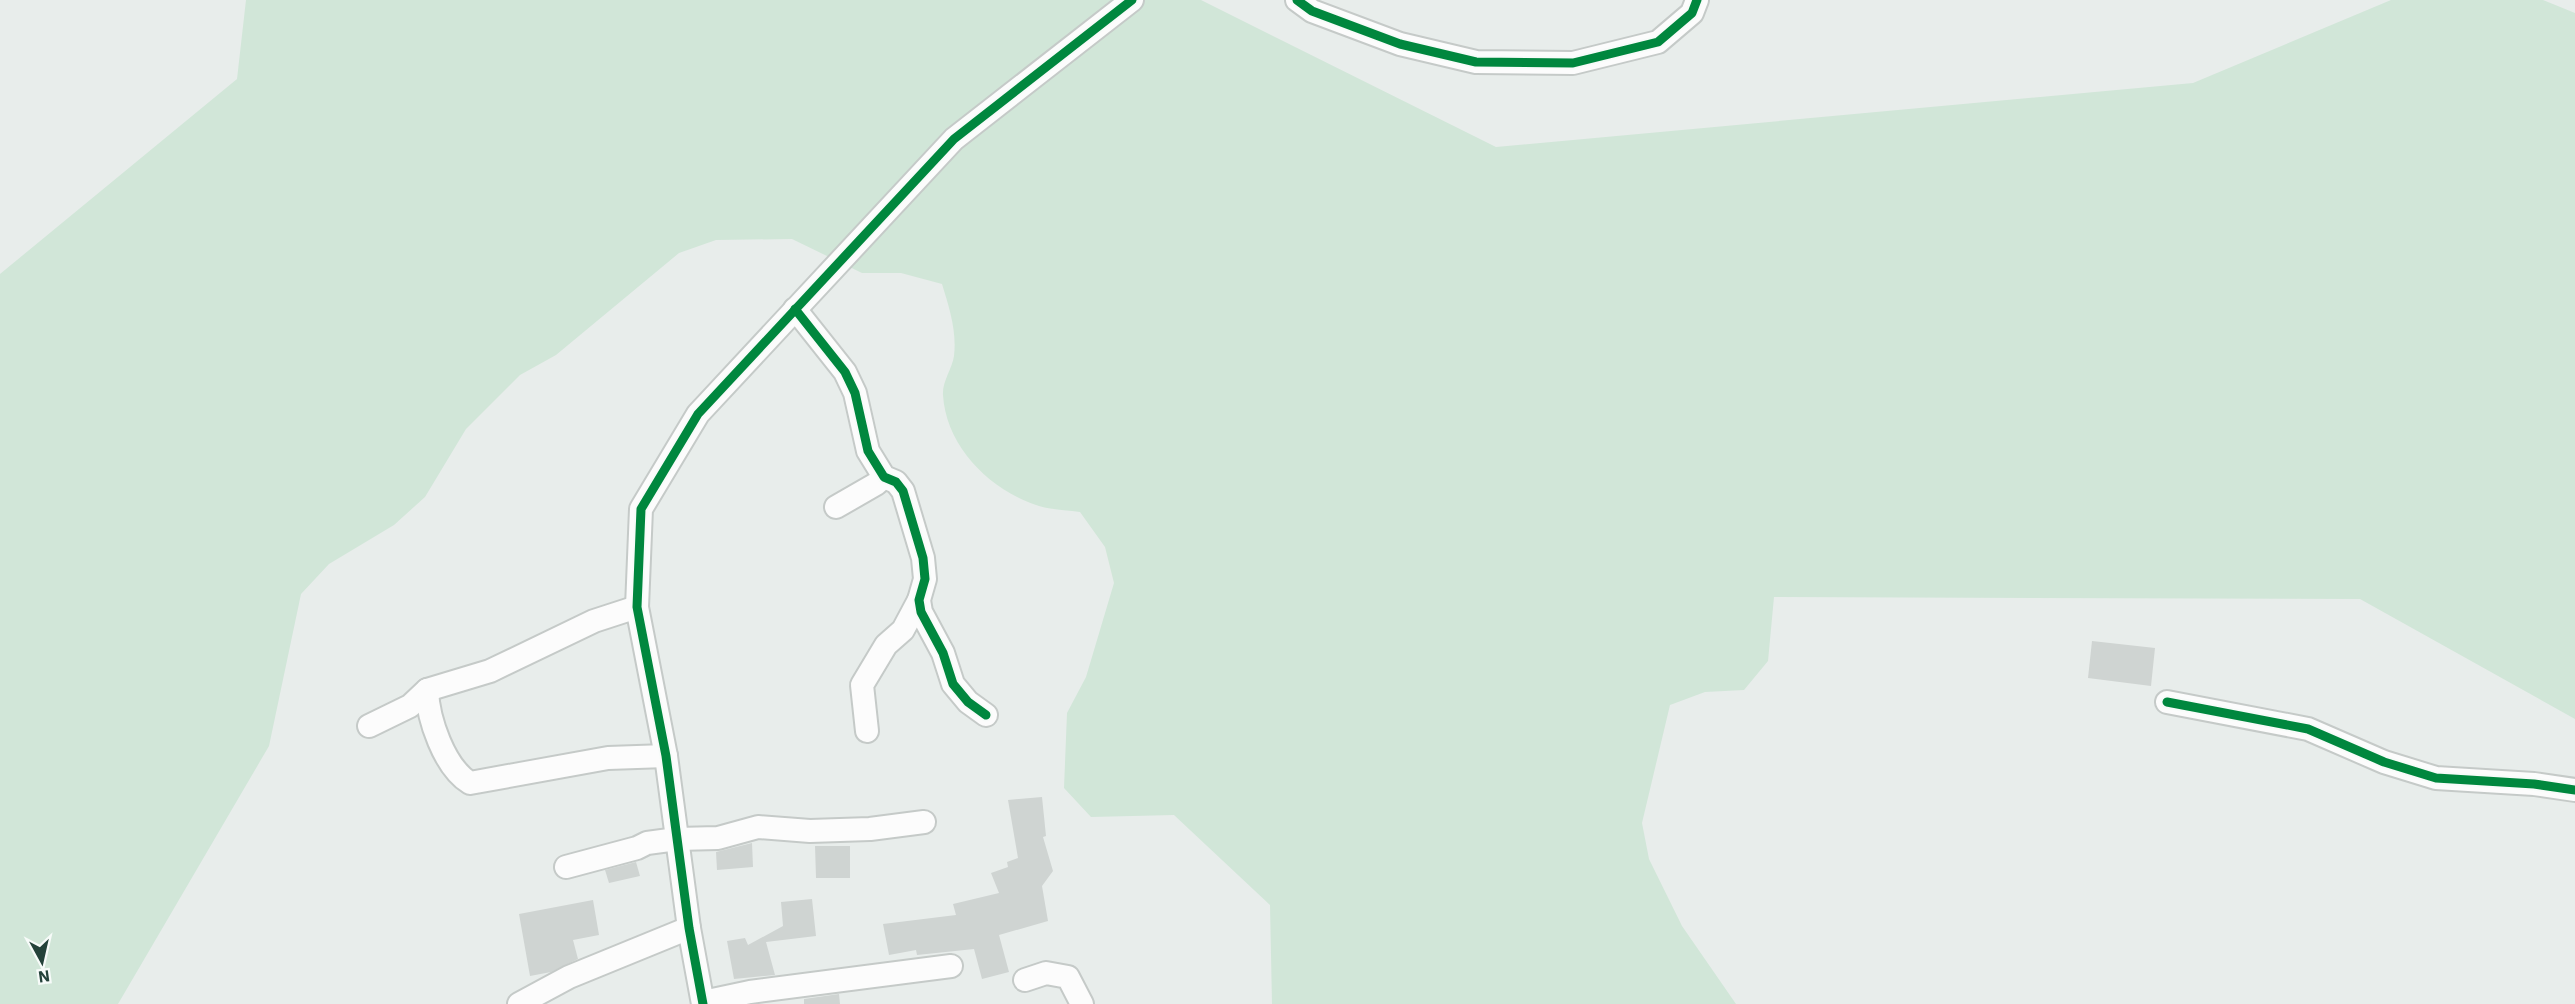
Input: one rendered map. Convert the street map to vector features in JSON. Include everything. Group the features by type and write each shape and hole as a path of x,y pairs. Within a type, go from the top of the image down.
{"street":[{"path":"951,966 750,992 703,1003 689,928 666,756 637,607 641,509 698,414 954,139 1132,0"},
{"path":"1297,0 1312,11 1400,44 1476,62 1573,63 1658,42 1692,13 1697,0"},
{"path":"795,309 845,372 855,393 867,451 884,477 896,482 903,491 923,558 925,579 919,600 903,630 886,645 862,685 867,731"},
{"path":"837,507 884,477"},
{"path":"919,600 921,612 943,653 953,684 968,702 986,715"},
{"path":"369,726 410,706 427,690 490,671 594,621 637,607"},
{"path":"427,690 428,705 447,759 461,777 470,783 608,758 666,756"},
{"path":"2167,702 2308,729 2384,762 2436,778 2534,784 2575,790"},
{"path":"566,867 637,848 647,843 677,839 718,838 758,827 810,831 870,829 924,822"},
{"path":"519,1004 568,977 689,928"},
{"path":"1025,980 1046,972 1068,977 1082,1004"}],"green space":[{"path":"246,0 1201,0 1496,147 2193,83 2391,0 2543,0 2575,13 2575,719 2360,599 1774,597 1768,661 1744,690 1705,692 1670,705 1642,823 1649,859 1682,926 1736,1004 1272,1004 1270,905 1174,815 1091,817 1064,788 1067,713 1086,677 1114,583 1105,547 1080,512 1039,506 1004,490 988,478 962,449 946,414 943,395 955,347 952,319 942,284 901,273 862,273 792,239 716,240 679,253 556,355 520,375 466,429 425,497 394,525 329,564 301,594 269,746 118,1004 0,1004 0,274 237,79"}],"building":[{"path":"2092,641 2155,648 2151,686 2088,678"},
{"path":"1042,797 1046,836 1043,837 1053,871 1042,886 1048,921 999,935 1009,972 982,979 974,949 917,955 916,950 889,955 883,924 956,915 953,904 999,893 991,873 1008,867 1007,862 1018,858 1008,800"},
{"path":"752,843 753,867 717,870 716,852"},
{"path":"815,846 850,846 850,878 816,878"},
{"path":"636,862 640,876 609,883 605,870"},
{"path":"812,899 816,936 766,942 775,975 734,979 727,941 745,938 748,945 783,926 781,902"},
{"path":"593,900 599,935 573,940 578,959 551,972 530,976 519,914"},
{"path":"839,994 840,1004 804,1004 804,999"}],"cycle path":[{"path":"703,1004 689,928 666,756 637,607 641,509 698,414 954,139 1132,0"},
{"path":"1297,0 1312,11 1400,44 1476,62 1573,63 1658,42 1692,13 1697,0"},
{"path":"795,309 845,372 855,393 868,451 884,477 896,482 903,491 923,558 925,579 919,600 921,612 943,653 953,684 968,702 986,715"},
{"path":"2167,702 2308,729 2384,762 2436,778 2534,784 2575,790"}]}
